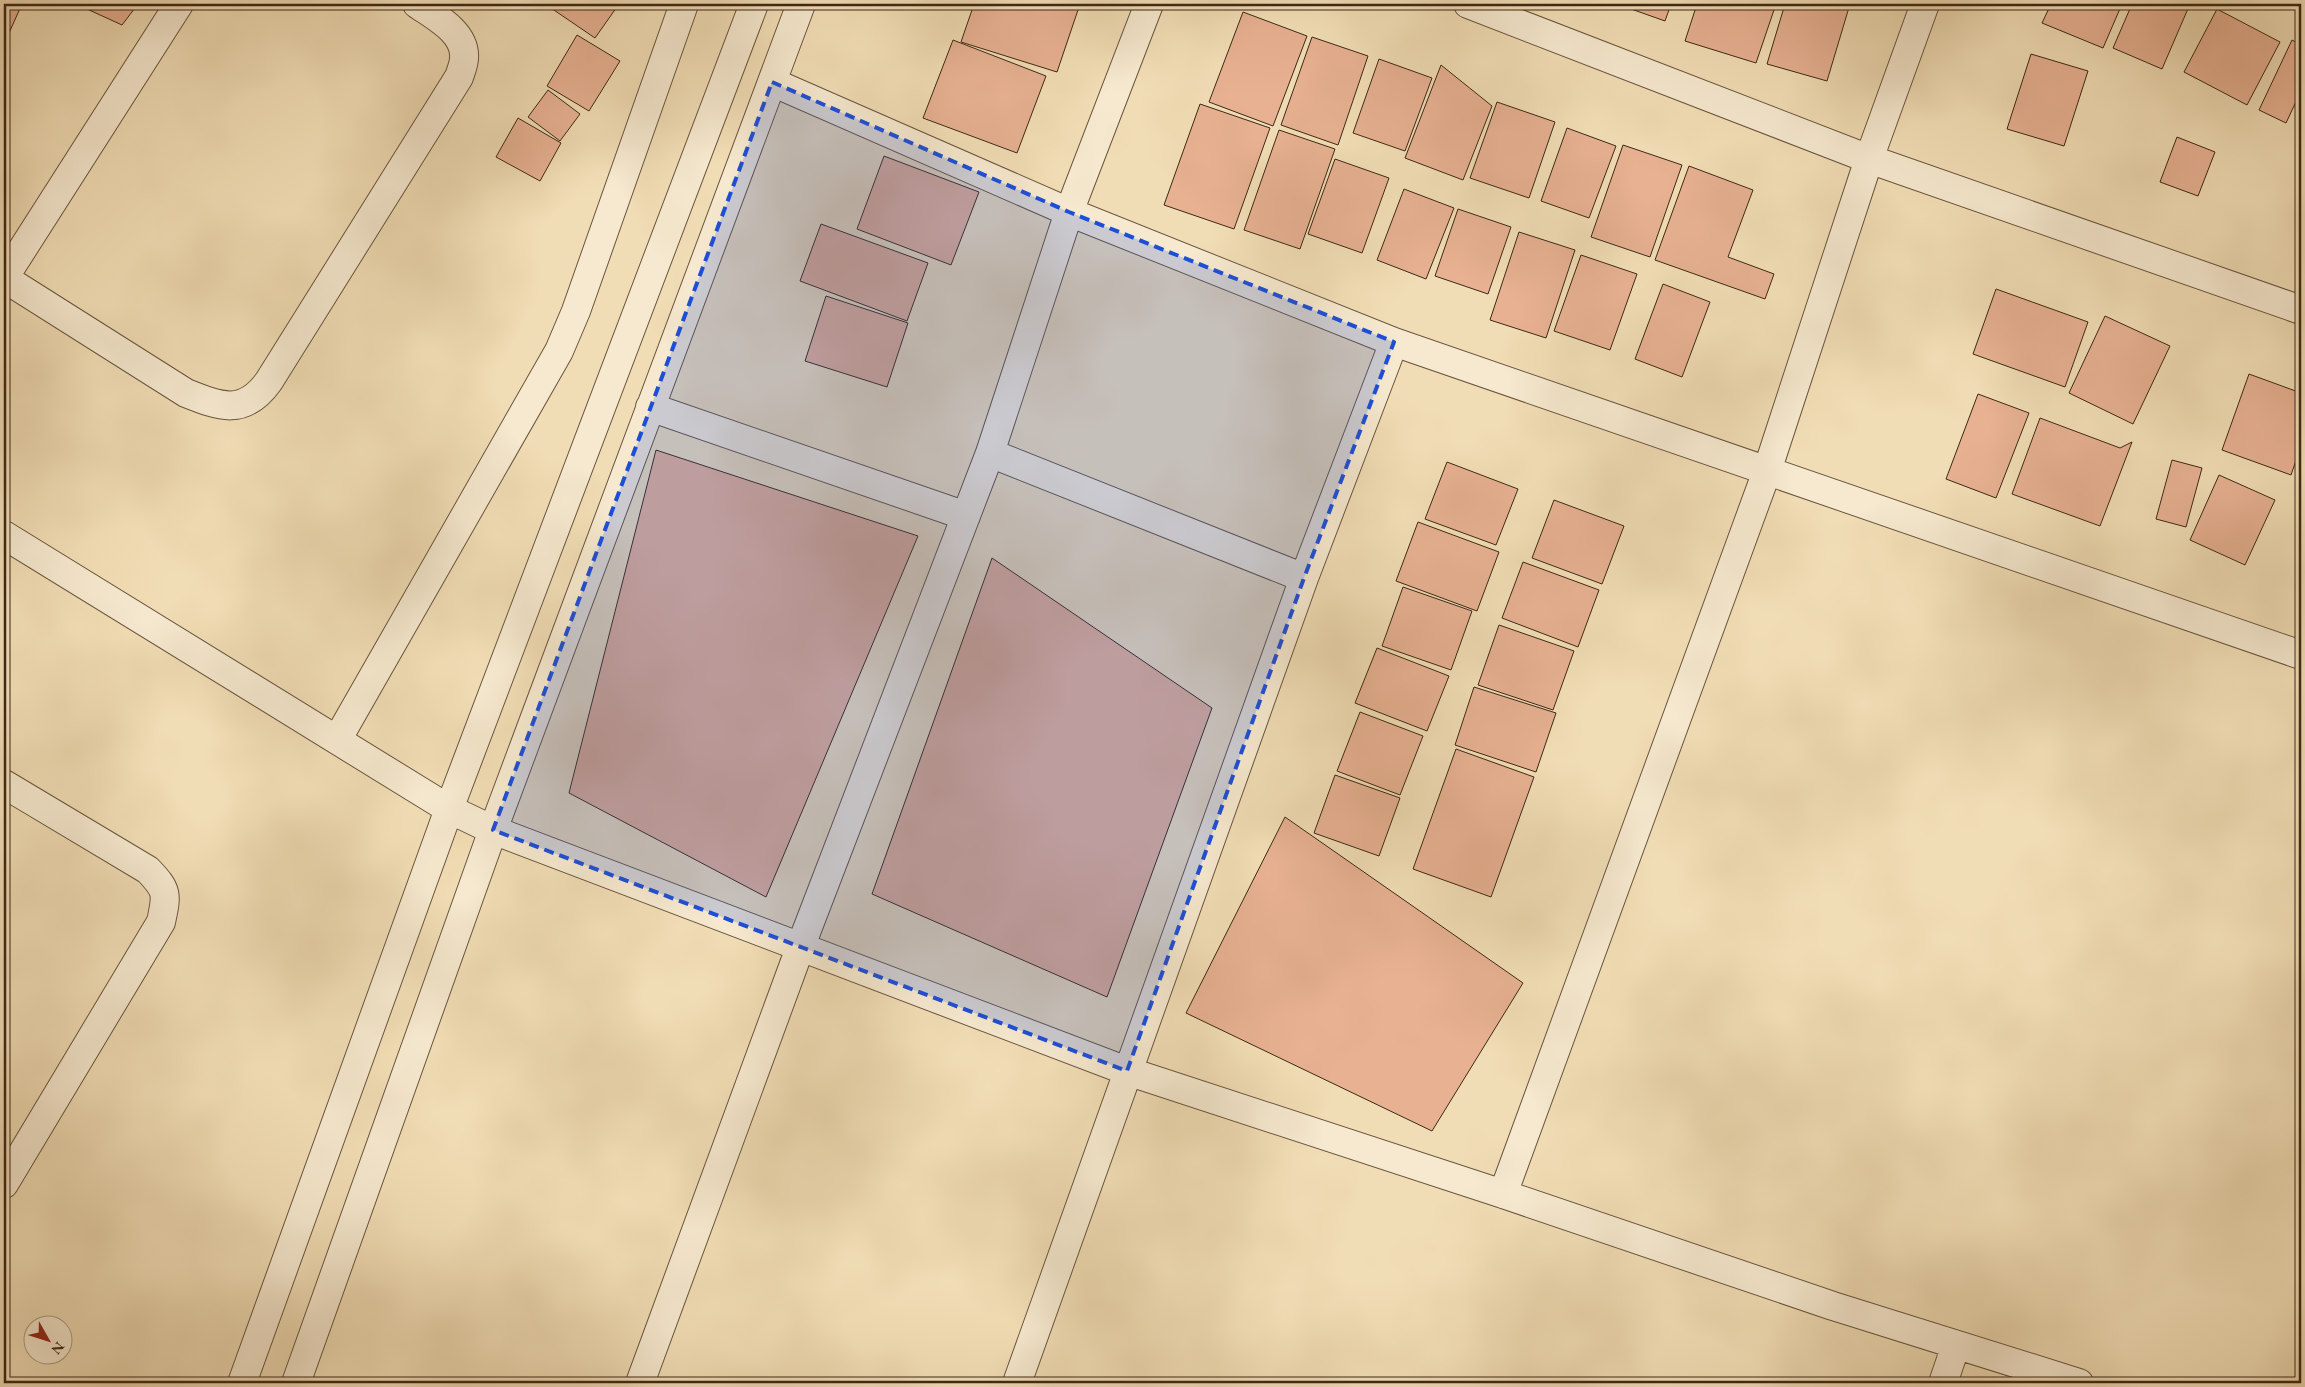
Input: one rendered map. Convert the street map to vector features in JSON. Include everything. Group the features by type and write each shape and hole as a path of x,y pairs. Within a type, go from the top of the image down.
{"street":[{"path":"179,4 4,278 186,393 214,405 234,406 247,403 259,394 268,381 459,77 464,56 461,43 452,29 417,4"},
{"path":"336,740 558,352 579,302 684,4"},
{"path":"242,1383 449,809 754,4"},
{"path":"296,1383 493,830 801,4"},
{"path":"640,1383 800,948 990,453 1069,212 1148,4"},
{"path":"1468,4 1869,159 2301,310"},
{"path":"1503,1194 1768,471 1869,159 1925,4"},
{"path":"772,82 1069,212 1394,342 2301,655"},
{"path":"1017,1383 1304,578 1394,342"},
{"path":"650,407 966,516"},
{"path":"990,453 1304,578"},
{"path":"4,535 449,809 493,830 1128,1071 1956,1346 2079,1383"},
{"path":"4,784 148,870 163,886 165,904 161,922 4,1184"},
{"path":"1943,1383 1956,1346"}],"highlighted area":[{"path":"772,82 1069,212 1394,342 1304,578 1127,1071 493,830"}],"building":[{"path":"4,4 22,4 5,42 4,41"},
{"path":"76,4 138,4 122,25"},
{"path":"550,4 619,4 595,38 548,6"},
{"path":"974,4 1080,4 1057,72 961,42"},
{"path":"1617,4 1671,4 1665,21"},
{"path":"1697,4 1776,4 1756,63 1685,41"},
{"path":"1785,4 1850,4 1827,81 1767,64"},
{"path":"2051,4 2122,4 2103,48 2042,23"},
{"path":"2132,4 2190,4 2162,69 2113,48"},
{"path":"2217,9 2280,42 2247,105 2184,72"},
{"path":"1243,12 1307,36 1273,126 1209,102"},
{"path":"577,35 620,61 589,111 547,86"},
{"path":"1312,37 1368,56 1338,145 1281,125"},
{"path":"953,40 1046,76 1017,153 923,118"},
{"path":"2292,40 2301,45 2301,91 2286,123 2259,110"},
{"path":"2031,54 2088,71 2064,146 2007,129"},
{"path":"1379,59 1432,78 1405,151 1353,133"},
{"path":"1441,65 1492,106 1463,180 1405,158"},
{"path":"548,90 580,114 560,141 528,117"},
{"path":"1497,102 1555,122 1529,198 1470,178"},
{"path":"1200,104 1270,128 1234,229 1164,205"},
{"path":"518,118 561,143 540,181 496,157"},
{"path":"1567,128 1616,146 1589,218 1541,201"},
{"path":"1279,130 1335,149 1300,249 1244,230"},
{"path":"2177,137 2215,152 2198,196 2160,182"},
{"path":"1623,145 1682,165 1650,257 1591,237"},
{"path":"884,156 979,192 951,265 857,229"},
{"path":"1335,159 1389,178 1362,253 1308,234"},
{"path":"1689,166 1753,190 1728,257 1774,274 1765,299 1655,260"},
{"path":"1404,189 1454,208 1426,279 1377,260"},
{"path":"1458,209 1511,227 1488,294 1435,276"},
{"path":"821,224 928,263 907,321 800,281"},
{"path":"1519,232 1575,250 1546,338 1490,320"},
{"path":"1581,255 1637,274 1610,350 1554,331"},
{"path":"1663,284 1710,302 1682,377 1635,359"},
{"path":"1996,289 2088,322 2065,387 1973,354"},
{"path":"826,296 908,323 887,387 805,361"},
{"path":"2105,316 2170,346 2133,424 2069,393"},
{"path":"2249,374 2301,393 2301,446 2291,475 2222,450"},
{"path":"1978,394 2029,413 1996,498 1946,479"},
{"path":"2040,418 2120,448 2132,442 2100,526 2012,494"},
{"path":"656,450 918,536 766,897 569,793"},
{"path":"2172,460 2202,468 2186,527 2156,519"},
{"path":"1447,462 1518,489 1496,545 1425,519"},
{"path":"2219,475 2275,500 2245,565 2190,540"},
{"path":"1554,500 1624,526 1602,584 1532,558"},
{"path":"1418,522 1499,552 1477,611 1396,581"},
{"path":"992,558 1212,708 1107,997 872,894"},
{"path":"1523,562 1599,590 1578,647 1502,618"},
{"path":"1403,587 1472,611 1451,670 1382,646"},
{"path":"1499,625 1574,651 1553,710 1478,685"},
{"path":"1377,648 1449,676 1427,731 1355,703"},
{"path":"1474,687 1556,713 1536,772 1455,745"},
{"path":"1360,712 1423,736 1400,795 1337,771"},
{"path":"1456,749 1534,777 1491,897 1413,869"},
{"path":"1335,775 1400,798 1379,856 1314,833"},
{"path":"1285,817 1523,983 1432,1131 1186,1013"}]}
